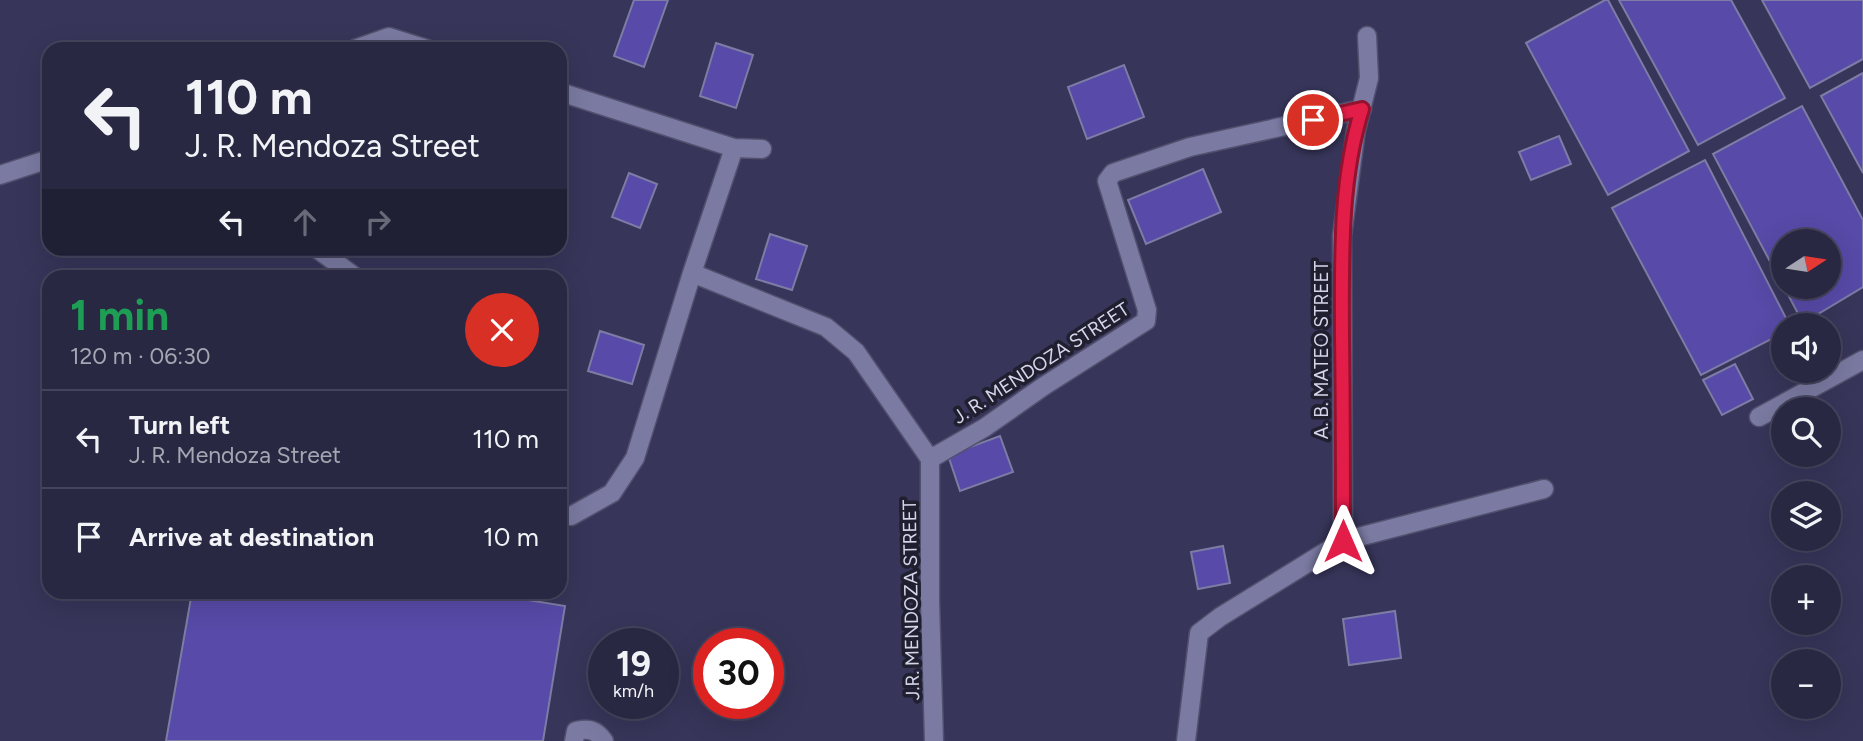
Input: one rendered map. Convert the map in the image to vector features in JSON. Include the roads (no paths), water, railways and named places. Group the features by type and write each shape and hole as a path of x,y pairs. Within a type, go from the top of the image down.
{"street":[{"name":"A. B. MATEO STREET","path":"1343,541 1342,236 1351,156 1369,78 1367,36"},
{"path":"375,42 389,37 405,42"},
{"path":"567,94 734,148 762,149"},
{"name":"J. R. MENDOZA STREET","path":"930,459 984,428 1146,321 1147,310 1107,181 1113,173 1190,147 1362,109"},
{"path":"571,516 612,493 635,458 734,148"},
{"path":"0,175 42,161"},
{"path":"327,256 346,270"},
{"path":"692,273 826,327 856,352 930,459"},
{"path":"1759,416 1863,360"},
{"name":"J.R. MENDOZA STREET","path":"930,459 929,601 934,741"},
{"path":"1186,741 1199,633 1220,617 1343,541 1544,489"},
{"path":"574,741 576,731 587,728 595,731 604,741"}]}
